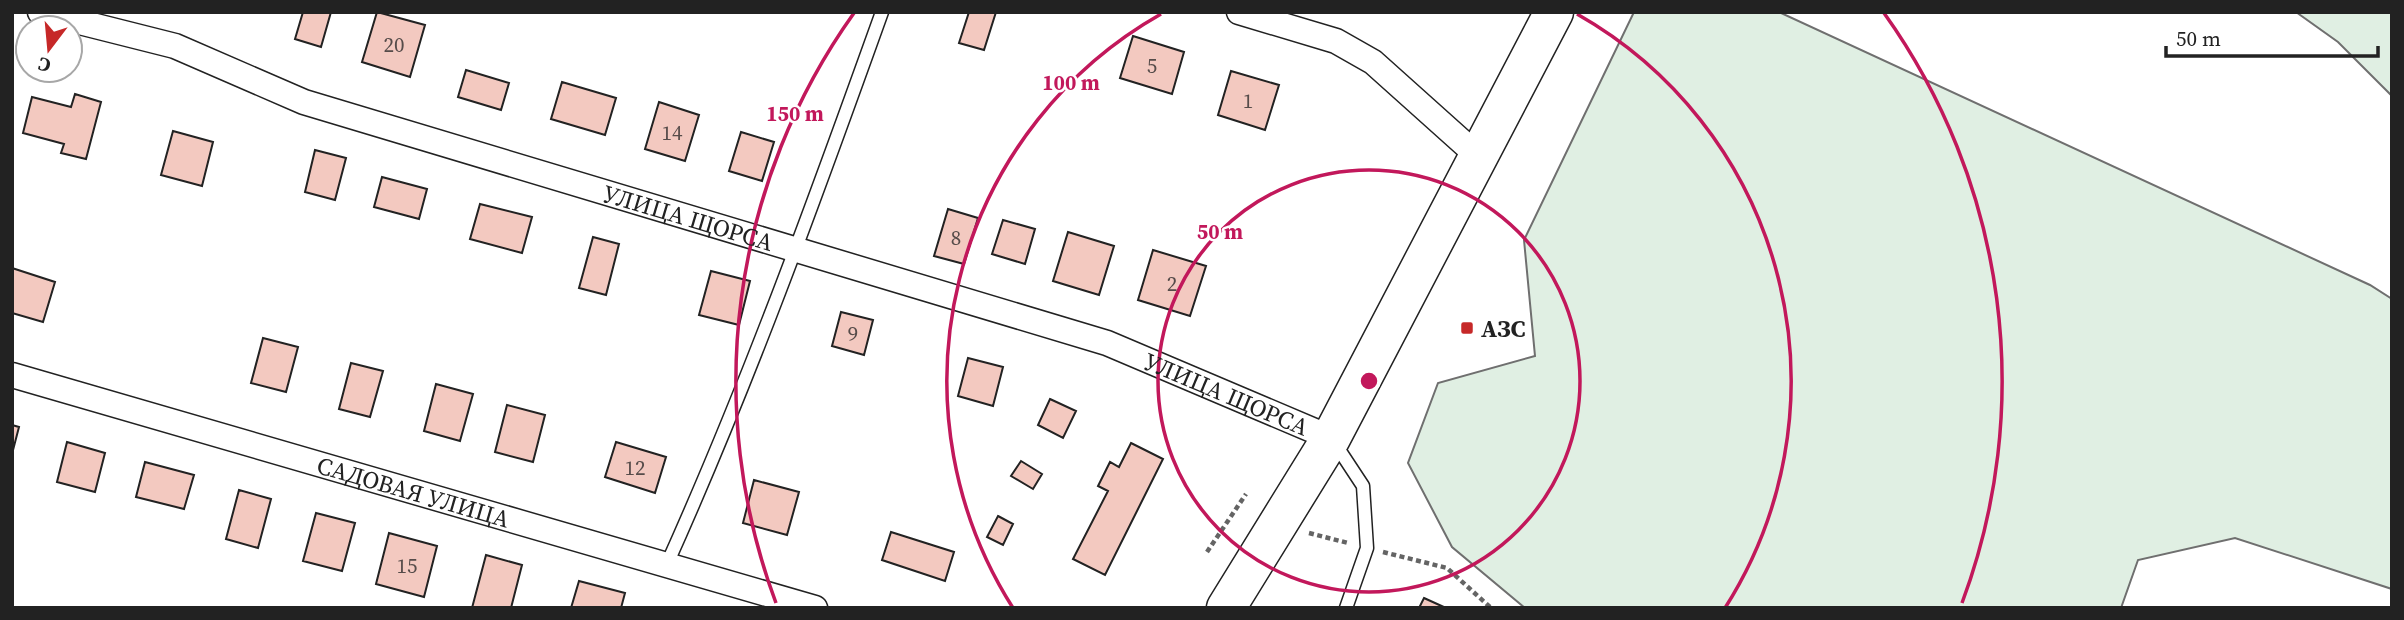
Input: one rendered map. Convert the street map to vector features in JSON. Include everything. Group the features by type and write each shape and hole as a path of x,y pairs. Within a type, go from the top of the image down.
{"highway":[{"path":"1226,608 1331,438 1554,12"}],"street":[{"name":"УЛИЦА ЩОРСА","path":"40,12 176,46 304,102 1107,343 1331,438"},
{"path":"1239,12 1336,41 1373,62 1479,157"},
{"name":"САДОВАЯ УЛИЦА","path":"12,374 815,608"}],"lane":[{"path":"667,565 719,447 797,248 882,12"},
{"path":"1331,438 1363,486 1367,548 1346,608"}],"path":[{"path":"1208,552 1245,494"},
{"path":"1303,531 1447,568 1491,608"}],"green space":[{"path":"1634,12 1779,12 2370,285 2392,299 2392,589 2235,538 2138,560 2121,608 1525,608 1452,547 1408,463 1438,383 1535,356 1524,240"},
{"path":"2296,12 2392,12 2392,96 2338,42"}],"building":[{"path":"303,12 331,12 321,47 295,39"},
{"path":"377,12 425,25 410,77 362,62"},
{"path":"969,12 996,12 984,50 959,43"},
{"path":"1133,36 1184,52 1172,94 1120,78"},
{"path":"466,70 509,83 501,110 458,97"},
{"path":"1231,71 1279,85 1265,130 1218,115"},
{"path":"562,82 616,98 605,135 551,119"},
{"path":"75,94 101,102 86,159 61,153 64,144 23,133 32,97 71,107"},
{"path":"659,102 699,115 685,161 645,149"},
{"path":"173,131 213,142 202,186 161,175"},
{"path":"741,132 774,142 762,181 729,171"},
{"path":"315,150 346,158 335,200 305,192"},
{"path":"382,177 427,189 419,219 374,207"},
{"path":"480,204 532,217 522,253 470,239"},
{"path":"948,209 978,218 964,264 934,256"},
{"path":"1003,220 1035,229 1025,264 992,254"},
{"path":"1068,232 1114,246 1099,295 1053,281"},
{"path":"593,237 619,244 606,295 579,288"},
{"path":"1153,250 1206,266 1190,316 1138,300"},
{"path":"12,268 55,282 43,322 12,313"},
{"path":"711,271 750,281 739,325 699,315"},
{"path":"841,312 873,320 864,355 832,346"},
{"path":"263,338 298,347 286,392 251,383"},
{"path":"968,358 1003,367 993,406 958,396"},
{"path":"351,363 383,371 370,417 339,409"},
{"path":"436,384 473,394 460,441 424,431"},
{"path":"1050,399 1076,411 1063,438 1038,425"},
{"path":"507,405 545,415 533,462 495,452"},
{"path":"12,425 19,427 12,454"},
{"path":"67,442 105,453 95,492 57,482"},
{"path":"616,442 666,457 655,493 605,477"},
{"path":"1131,443 1163,459 1105,575 1073,559 1108,491 1098,486 1110,462 1119,467"},
{"path":"1021,461 1042,474 1033,489 1011,476"},
{"path":"145,462 194,475 184,509 136,497"},
{"path":"754,480 799,492 787,535 743,523"},
{"path":"239,490 271,499 258,548 226,539"},
{"path":"316,513 355,523 342,571 303,561"},
{"path":"998,516 1013,524 1003,545 987,537"},
{"path":"891,532 954,552 945,581 882,560"},
{"path":"389,533 437,546 424,597 376,584"},
{"path":"486,555 522,565 511,608 472,608"},
{"path":"579,581 625,593 621,608 571,608"},
{"path":"1424,598 1446,608 1419,608"}],"place":[{"name":"АЗС","path":"1467,328"}]}
